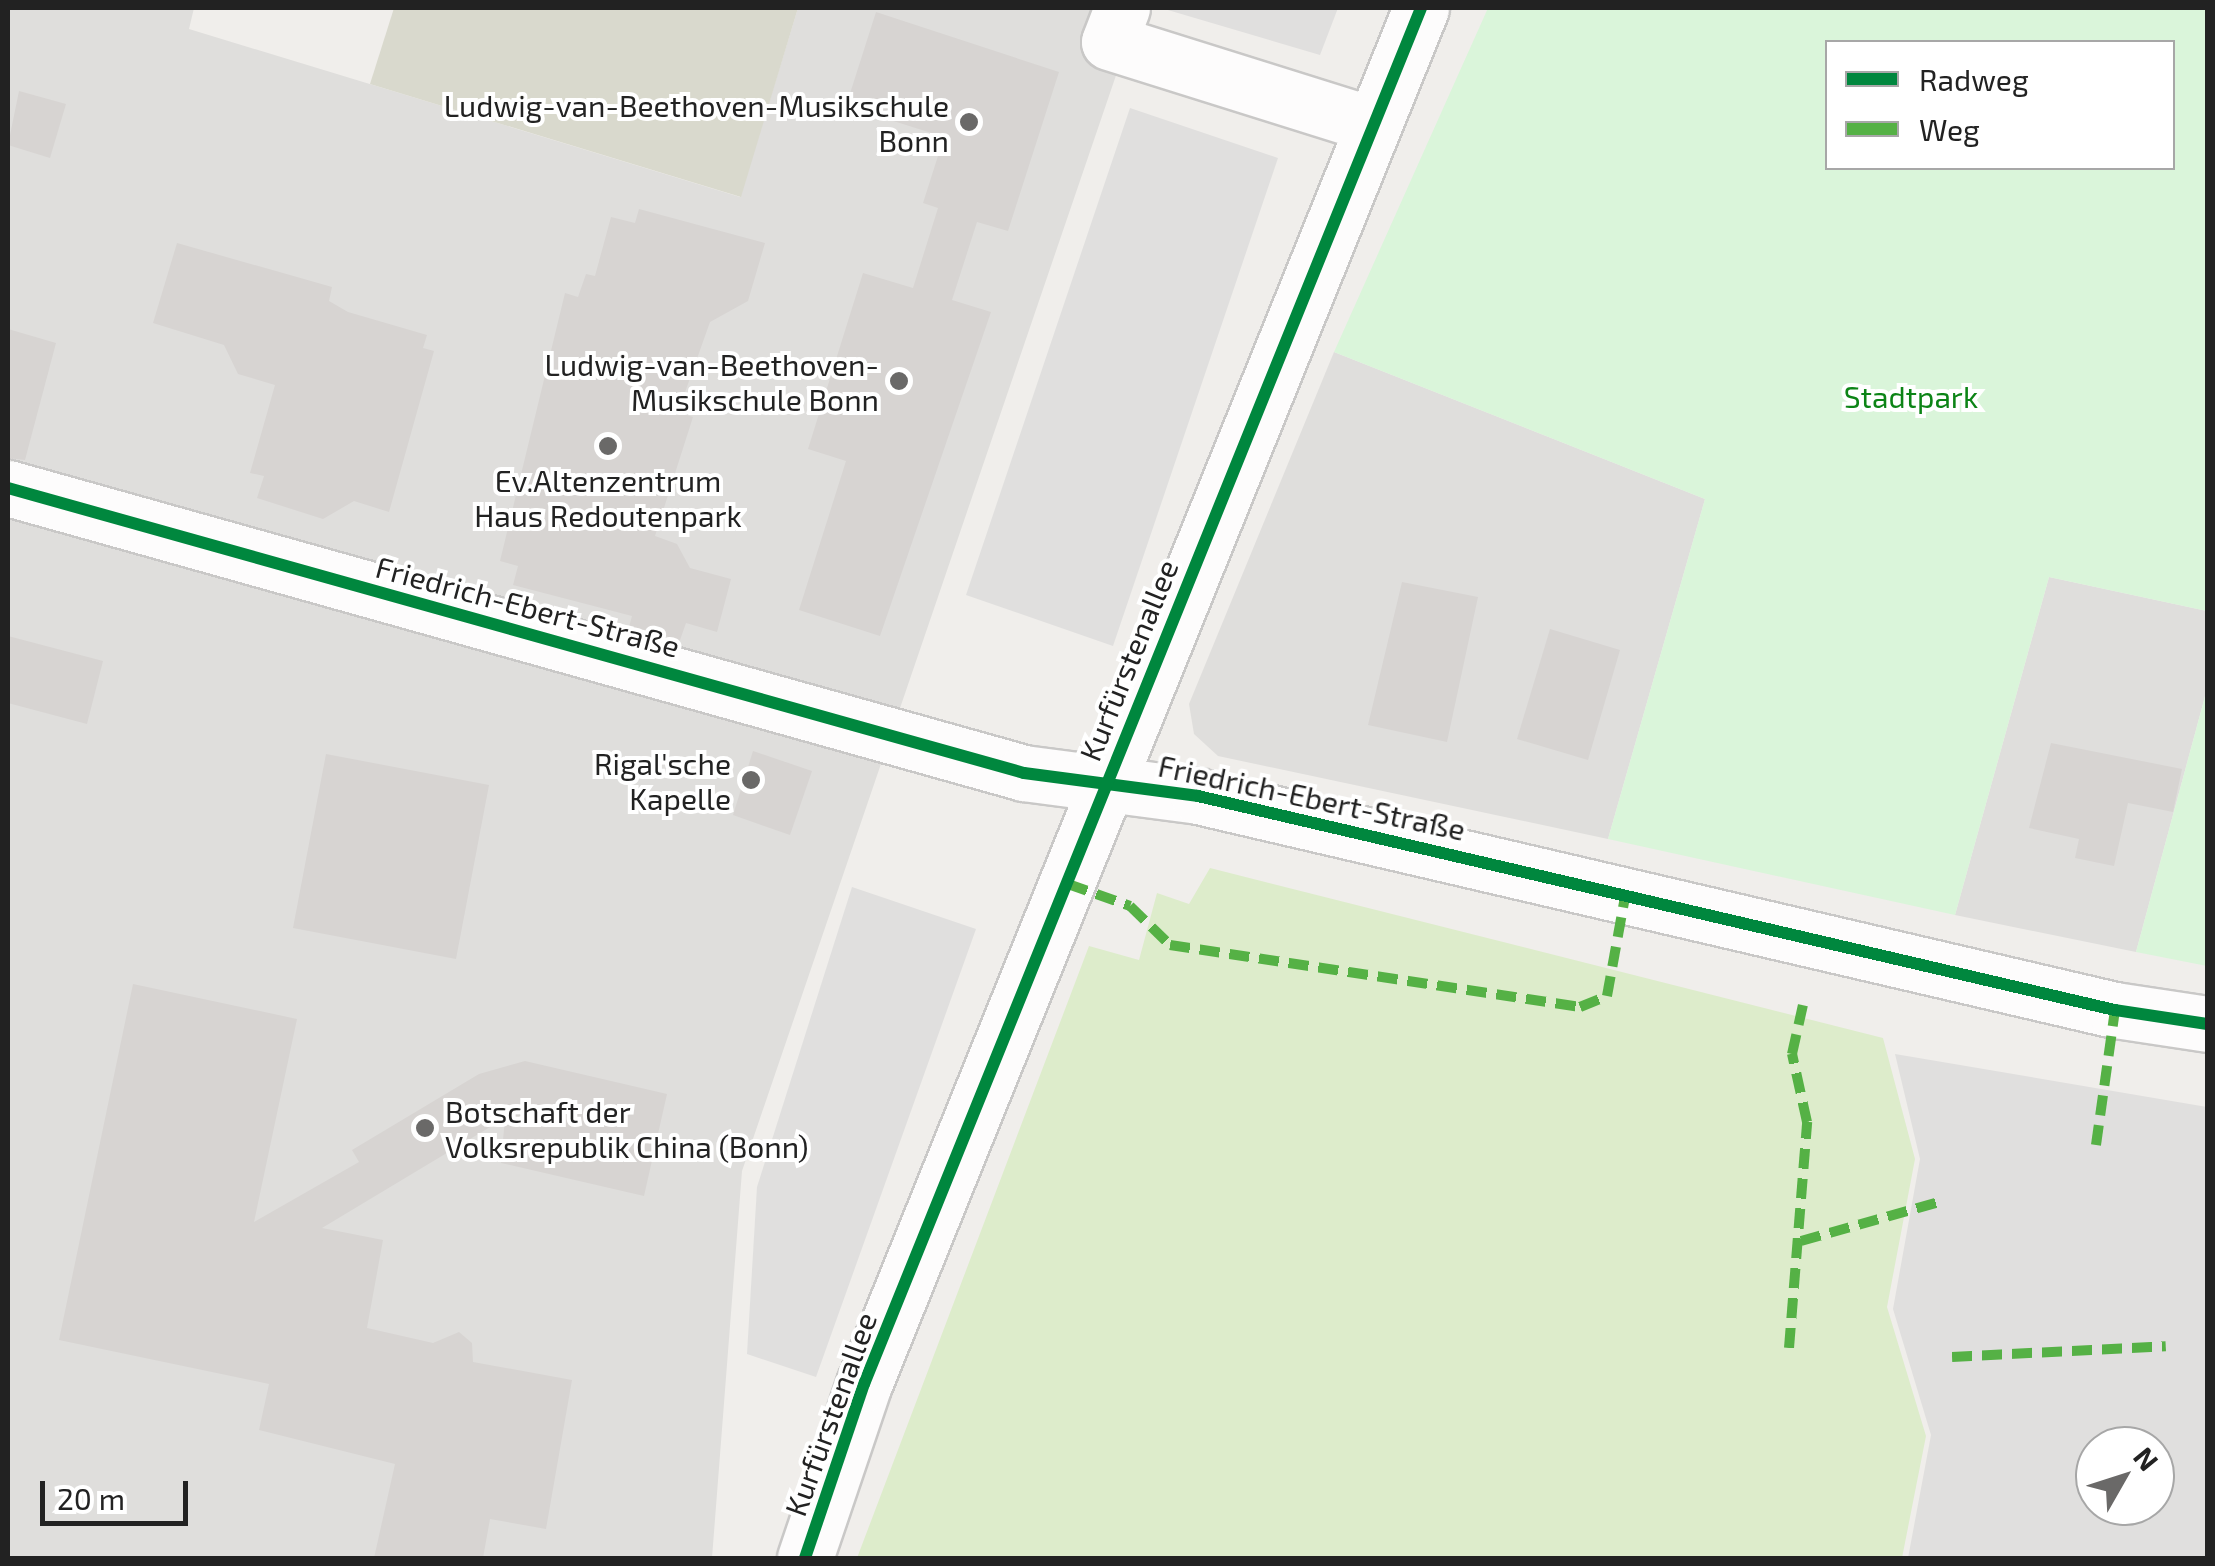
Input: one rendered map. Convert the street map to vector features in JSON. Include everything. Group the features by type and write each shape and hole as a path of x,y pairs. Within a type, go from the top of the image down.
{"street":[{"path":"1122,8 1109,42 1371,124"},
{"name":"Kurfürstenallee","path":"805,1558 864,1384 1421,8"},
{"name":"Friedrich-Ebert-Straße","path":"8,488 1024,773 1108,781 2208,1024"}],"shaded area":[{"path":"8,8 194,8 189,29 740,197 798,8 1139,8 742,1171 712,1558 8,1558"},
{"path":"394,8 798,8 741,197 370,84"},
{"path":"1161,8 1338,8 1320,55"},
{"path":"1130,108 1278,158 1113,646 966,595"},
{"path":"1334,352 1705,499 1608,839 1218,756 1194,734 1189,704"},
{"path":"2049,577 2207,611 2207,689 2136,952 1955,915"},
{"path":"852,887 976,929 816,1377 747,1354 757,1187"},
{"path":"1895,1054 2207,1107 2207,1558 1908,1558 1931,1435 1893,1309 1920,1159"}],"green space":[{"name":"Stadtpark","path":"1488,8 2207,8 2207,611 2049,577 1955,915 1608,839 1705,499 1334,352"},
{"path":"2207,689 2207,966 2136,952"},
{"path":"1210,868 1883,1038 1915,1159 1887,1307 1926,1436 1902,1558 857,1558 1089,946 1139,960 1157,893 1189,904"}],"building":[{"path":"876,12 1059,72 1008,231 977,222 952,300 991,312 880,636 799,610 846,461 808,449 863,273 913,288 938,208 923,203 944,137 846,106"},
{"path":"19,91 66,104 50,158 8,145"},
{"path":"639,209 765,243 748,301 710,322 678,412 693,417 655,536 677,544 690,568 731,579 717,632 686,623 680,640 629,627 632,616 513,585 518,566 500,561 565,293 578,297 586,274 595,276 611,217 635,223"},
{"path":"177,243 332,287 329,301 348,312 427,335 423,348 434,351 389,512 354,501 323,519 257,498 264,476 250,473 275,385 238,374 224,345 153,323"},
{"path":"8,329 56,343 25,460 8,458"},
{"path":"1402,582 1478,597 1447,742 1368,725"},
{"path":"1550,629 1620,650 1588,760 1517,739"},
{"path":"8,636 103,661 87,724 8,703"},
{"path":"2051,743 2182,769 2173,812 2128,803 2114,866 2075,858 2079,839 2029,828"},
{"path":"753,751 812,771 790,835 733,815"},
{"path":"326,754 489,785 456,959 293,928"},
{"path":"133,984 297,1019 254,1222 359,1162 352,1150 479,1074 525,1061 667,1094 644,1196 501,1163 505,1118 322,1228 383,1240 367,1328 433,1343 459,1332 472,1343 473,1362 572,1380 546,1529 490,1519 483,1558 374,1558 395,1464 259,1430 269,1384 59,1340"}],"marked path":[{"path":"1068,884 1130,906 1170,945 1580,1007 1607,996 1626,891"},
{"path":"1789,1348 1807,1122 1792,1054 1805,996"},
{"path":"2096,1145 2115,1010"},
{"path":"1801,1241 1939,1202"},
{"path":"1952,1357 2166,1346"}],"cycle path":[{"path":"805,1558 864,1384 1421,8"},
{"path":"8,488 1024,773 1198,796 2115,1010 2208,1024"}],"place":[{"name":"Ludwig-van-Beethoven-Musikschule Bonn","path":"969,122"},
{"name":"Ludwig-van-Beethoven- Musikschule Bonn","path":"899,381"},
{"name":"Ev.Altenzentrum Haus Redoutenpark","path":"608,446"},
{"name":"Rigal'sche Kapelle","path":"751,780"},
{"name":"Botschaft der Volksrepublik China (Bonn)","path":"425,1128"}]}
